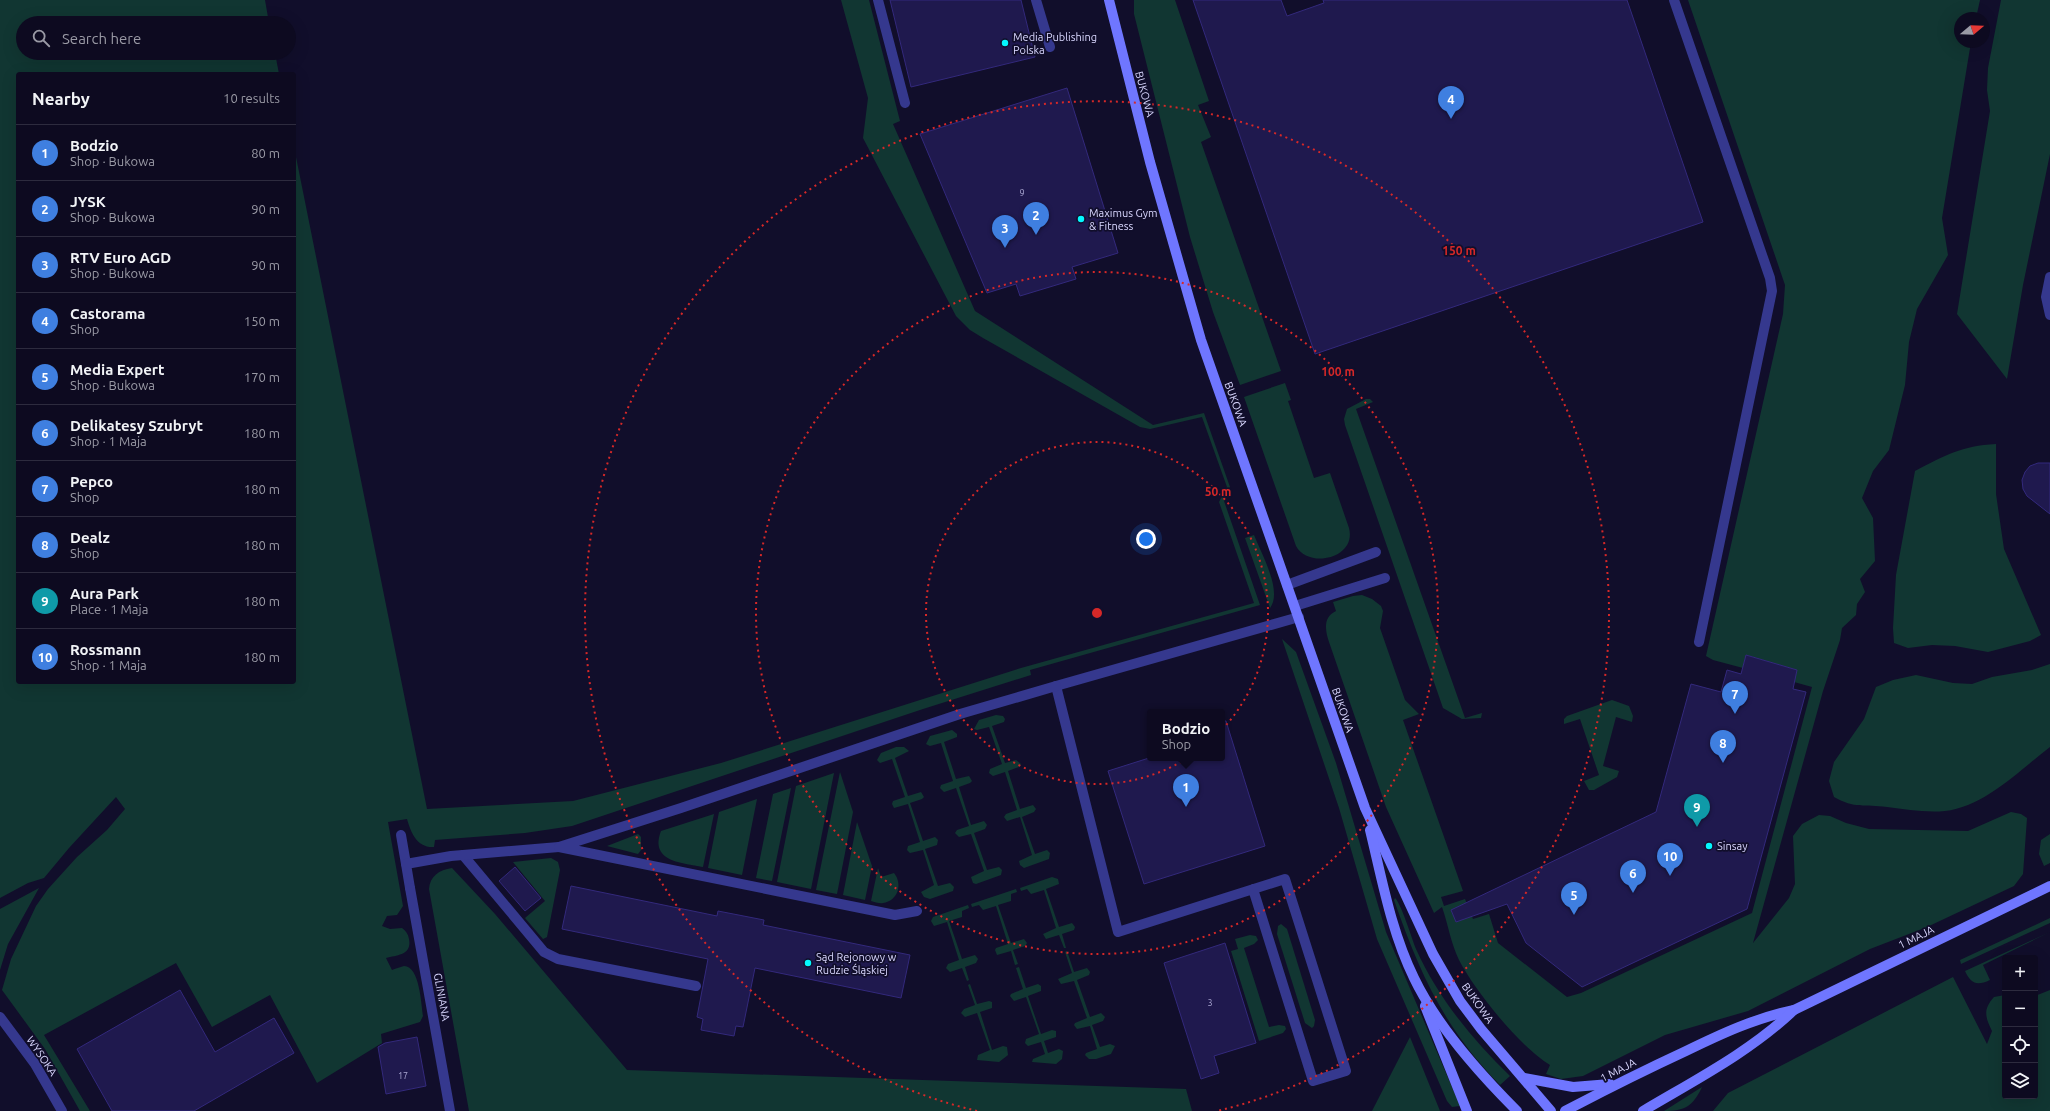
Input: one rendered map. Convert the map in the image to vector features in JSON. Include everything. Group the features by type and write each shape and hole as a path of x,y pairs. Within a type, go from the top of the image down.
{"street":[{"path":"878,0 905,103"},
{"path":"1036,0 1050,47"},
{"name":"BUKOWA","path":"1109,0 1150,162 1201,340 1365,808 1387,902 1398,938 1414,978 1447,1031 1486,1078 1517,1111"},
{"path":"1674,0 1770,278 1772,291 1698,642"},
{"path":"2050,277 2046,297 2050,315"},
{"path":"1287,585 1376,552"},
{"path":"1295,606 1385,578"},
{"path":"406,864 463,855 559,847 967,712 1299,617"},
{"path":"1056,686 1118,932 1253,889 1285,879 1346,1071 1313,1081 1253,889"},
{"name":"BUKOWA","path":"1365,808 1433,954 1460,1001 1481,1029 1551,1111"},
{"name":"GLINIANA","path":"401,835 450,1111"},
{"path":"559,847 895,915 917,911"},
{"path":"463,855 544,952 558,959 696,986"},
{"name":"1 MAJA","path":"1565,1111 1618,1083 1742,1025 1767,1015 1794,1010 2050,886"},
{"path":"1414,978 1467,1111"},
{"name":"1 MAJA","path":"1643,1111 1751,1046 1794,1010"},
{"name":"WYSOKA","path":"0,1017 35,1064 62,1111"},
{"path":"1524,1078 1573,1087 1618,1083"}],"green space":[{"path":"0,0 265,0 268,16 16,16 16,60 276,60 279,72 16,72 16,684 296,684 296,157 427,809 573,801 721,763 1021,668 1254,603 1219,502 1227,487 1202,417 1150,429 1140,427 983,338 970,330 956,316 863,138 868,98 841,0 869,0 900,121 893,124 975,311 1153,425 1204,413 1230,487 1224,501 1260,605 1030,670 1031,675 923,709 572,826 525,833 435,840 434,847 428,847 416,839 407,819 388,822 403,906 397,915 387,916 382,926 390,929 402,928 406,931 409,944 406,951 403,953 386,958 392,970 404,966 413,972 419,987 423,1016 420,1022 381,1034 382,1043 317,1083 270,995 212,1027 176,963 44,1035 90,1111 80,1111 45,1049 2,990 11,959 36,906 48,889 77,857 107,830 125,809 116,797 69,848 44,878 28,883 0,898"},
{"path":"1134,0 1175,0 1209,101 1198,105 1211,137 1201,142 1281,371 1240,385 1213,312 1190,237 1134,14"},
{"path":"1688,0 1980,0 1977,12 1954,12 1954,48 1970,48 1942,218 1948,255 1917,309 1909,342 1905,385 1889,450 1873,471 1862,498 1873,518 1875,561 1860,579 1865,592 1857,604 1856,615 1842,628 1840,640 1823,691 1753,943 1789,898 1795,884 1793,836 1802,824 1819,815 1830,816 1846,823 1869,829 1968,831 2011,812 2021,814 2027,818 2023,874 2014,886 1927,927 1870,949 1748,1011 1665,1035 1583,1076 1561,1079 1546,1074 1550,1065 1538,1057 1512,1032 1487,1002 1466,973 1459,960 1442,907 1434,913 1386,807 1329,642 1326,628 1327,620 1336,611 1333,602 1353,596 1362,595 1372,599 1381,606 1383,611 1380,628 1405,700 1419,714 1403,720 1463,891 1441,897 1444,906 1465,899 1473,919 1489,914 1498,943 1567,997 1581,993 1752,913 1812,687 1794,682 1797,670 1746,655 1743,668 1713,660 1706,656 1783,314 1785,285"},
{"path":"2001,0 2050,0 2050,154 2023,285 2007,379 1957,314 1990,111 1987,90 1988,68"},
{"path":"1285,383 1291,400 1288,401 1314,478 1330,473 1349,528 1350,539 1346,547 1339,553 1330,557 1320,559 1310,557 1302,553 1296,546 1244,397"},
{"path":"1366,399 1370,399 1373,402 1356,409 1465,718 1482,713 1481,718 1462,719 1443,708 1345,425 1344,419 1347,409"},
{"path":"1996,444 1996,494 2004,549 2041,635 2030,641 1988,652 1955,646 1932,645 1908,648 1894,643 1893,628 1896,575 1915,471 1936,460 1963,449"},
{"path":"1254,535 1270,572 1274,592 1273,601 1270,608 1245,538"},
{"path":"1282,639 1296,652 1336,763 1386,932 1460,1106 1452,1107 1447,1101 1377,939 1339,808"},
{"path":"2050,664 2050,747 2001,786 1987,795 1974,803 1945,811 1923,811 1854,805 1834,797 1829,781 1834,762 1864,719 1876,687 1893,680 1916,675 1953,683 1972,684 1992,677 2032,670"},
{"path":"1612,700 1629,706 1633,716 1632,722 1616,717 1603,766 1619,771 1617,777 1594,790 1589,790 1584,781 1599,775 1580,719 1564,724 1564,719 1567,716"},
{"path":"996,715 1003,716 1005,719 1004,722 992,726 1005,763 1016,760 1021,764 1019,767 1008,771 1020,809 1033,805 1036,809 1034,812 1022,817 1035,854 1047,850 1050,853 1049,859 1024,868 1020,865 1019,861 1032,855 1020,817 1007,821 1004,817 1006,814 1017,810 1005,772 993,776 989,773 990,769 1002,764 989,727 977,730 974,729 979,720"},
{"path":"952,730 957,734 957,737 944,742 956,779 969,776 972,781 959,787 971,825 984,821 987,825 985,829 974,833 987,870 999,867 1002,870 1001,875 976,884 973,883 971,877 984,871 971,834 959,837 955,833 957,830 969,826 956,788 944,792 940,788 941,785 953,781 941,743 930,746 926,744 930,736"},
{"path":"896,747 904,747 909,751 895,758 908,796 921,792 924,797 910,803 923,841 935,837 938,840 937,845 925,849 938,886 950,883 954,887 953,891 930,899 924,897 921,892 934,885 923,850 910,853 907,850 908,846 920,842 908,804 894,808 892,804 893,801 905,797 892,759 880,763 877,760 881,753"},
{"path":"840,772 853,812 837,894 816,890"},
{"path":"834,773 811,889 777,882 796,786"},
{"path":"791,788 772,881 756,878 773,794"},
{"path":"757,799 742,875 708,868 719,812"},
{"path":"714,814 703,867 678,862 664,855 660,849 659,841 661,831"},
{"path":"857,822 872,866 865,900 843,895"},
{"path":"638,834 641,837 641,850 638,854 607,846"},
{"path":"2050,834 2050,863 2044,866 2039,854 2041,840"},
{"path":"551,858 558,862 560,870 547,937 543,939 525,918 545,901 513,862"},
{"path":"452,868 495,914 627,1070 1186,1089 1192,1111 469,1111 429,889 431,881 436,874 443,870"},
{"path":"878,868 881,877 894,873 897,877 898,891 888,902 877,903 871,901"},
{"path":"1052,877 1058,879 1059,884 1046,889 1059,927 1072,923 1075,927 1074,930 1062,934 1066,948 1064,948 1059,935 1046,939 1043,934 1056,928 1044,890 1031,894 1027,889 1021,891 1020,888"},
{"path":"39,888 8,944 0,970 0,909"},
{"path":"1016,889 1017,892 1011,894 1011,901 998,905 1011,943 1024,939 1027,943 1025,946 1013,950 1018,964 1015,965 1011,951 997,955 995,950 996,948 1008,944 996,906 983,910 979,905 972,907 971,904"},
{"path":"1395,898 1403,914 1416,949 1445,1001 1482,1047 1510,1076 1500,1085 1480,1064 1463,1042 1436,999 1414,952 1394,900"},
{"path":"968,905 969,908 962,911 962,917 949,921 962,959 975,955 978,959 976,963 965,967 969,980 967,981 962,968 950,972 946,968 948,964 959,960 947,922 934,926 931,921 933,917"},
{"path":"2050,918 2050,923 1961,964 1960,960"},
{"path":"1281,924 1287,929 1315,1020 1312,1028 1305,1023 1277,934 1278,926"},
{"path":"2050,932 1983,965 1990,980 1975,983 1970,979 1965,971"},
{"path":"1250,935 1256,936 1258,940 1254,944 1244,948 1269,1027 1279,1025 1285,1026 1286,1029 1283,1033 1259,1041 1231,951 1238,949 1235,939"},
{"path":"1067,951 1074,972 1087,968 1090,972 1089,975 1077,980 1090,1017 1101,1013 1105,1017 1103,1021 1092,1025 1100,1047 1110,1044 1115,1046 1111,1054 1096,1059 1089,1059 1085,1055 1086,1053 1097,1049 1090,1026 1077,1029 1074,1025 1075,1023 1087,1018 1074,981 1061,984 1058,979 1072,973 1065,952"},
{"path":"1019,967 1026,988 1038,984 1041,986 1041,991 1028,996 1041,1034 1052,1030 1056,1031 1056,1037 1044,1041 1048,1053 1059,1049 1063,1051 1062,1059 1056,1064 1032,1062 1033,1059 1045,1054 1041,1042 1028,1046 1025,1043 1026,1039 1039,1034 1026,997 1014,1001 1010,996 1011,994 1023,989 1016,968"},
{"path":"1953,977 1987,1044 1992,1031 1986,1013 1988,1005 1994,997 2002,996 2002,1099 2038,1099 2038,995 2050,990 2050,1111 1713,1111 1728,1093"},
{"path":"970,984 977,1004 989,1001 992,1002 992,1008 980,1012 992,1050 1003,1046 1007,1047 1008,1055 999,1062 977,1060 978,1055 990,1050 977,1013 965,1017 961,1013 964,1009 975,1005 968,985"},
{"path":"1410,1037 1440,1111 1372,1111"},
{"path":"1702,1087 1695,1099 1688,1106 1678,1110 1664,1111"}],"building":[{"path":"890,0 1021,0 1035,57 911,87"},
{"path":"1193,0 1281,0 1287,16 1324,3 1323,0 1627,0 1703,222 1315,354"},
{"path":"1067,88 1118,253 1072,267 1076,279 1020,296 1016,284 987,293 920,134"},
{"path":"2038,463 2050,463 2050,514 2027,496 2023,489 2022,480 2025,472 2030,466"},
{"path":"1746,655 1797,670 1793,689 1806,692 1747,909 1582,987 1526,943 1507,904 1456,922 1451,910 1656,812 1691,684 1721,692 1727,670 1741,674"},
{"path":"1226,721 1265,846 1144,884 1108,771 1147,759 1147,761 1225,761"},
{"path":"515,867 541,898 525,911 499,881"},
{"name":"Sąd Rejonowy w Rudzie Śląskiej","path":"571,886 717,916 718,911 764,920 763,925 910,955 901,998 755,968 743,1027 736,1026 734,1036 701,1030 703,1019 697,1017 708,959 562,929"},
{"path":"1225,943 1256,1043 1214,1056 1219,1073 1201,1079 1164,963"},
{"path":"180,990 215,1052 274,1018 294,1053 194,1111 112,1111 77,1049"},
{"path":"417,1037 426,1086 386,1094 378,1047 385,1043"}],"place":[{"name":"Media Publishing Polska","path":"1005,43"},
{"name":"Castorama","path":"1451,119"},
{"name":"Maximus Gym & Fitness","path":"1081,219"},
{"name":"JYSK","path":"1036,235"},
{"name":"RTV Euro AGD","path":"1005,248"},
{"name":"Pepco","path":"1735,714"},
{"name":"Dealz","path":"1723,763"},
{"name":"Bodzio","path":"1186,807"},
{"name":"Aura Park","path":"1697,827"},
{"name":"Sinsay","path":"1709,846"},
{"name":"Rossmann","path":"1670,876"},
{"name":"Delikatesy Szubryt","path":"1633,893"},
{"name":"Media Expert","path":"1574,915"},
{"name":"Sąd Rejonowy w Rudzie Śląskiej","path":"808,963"}]}
